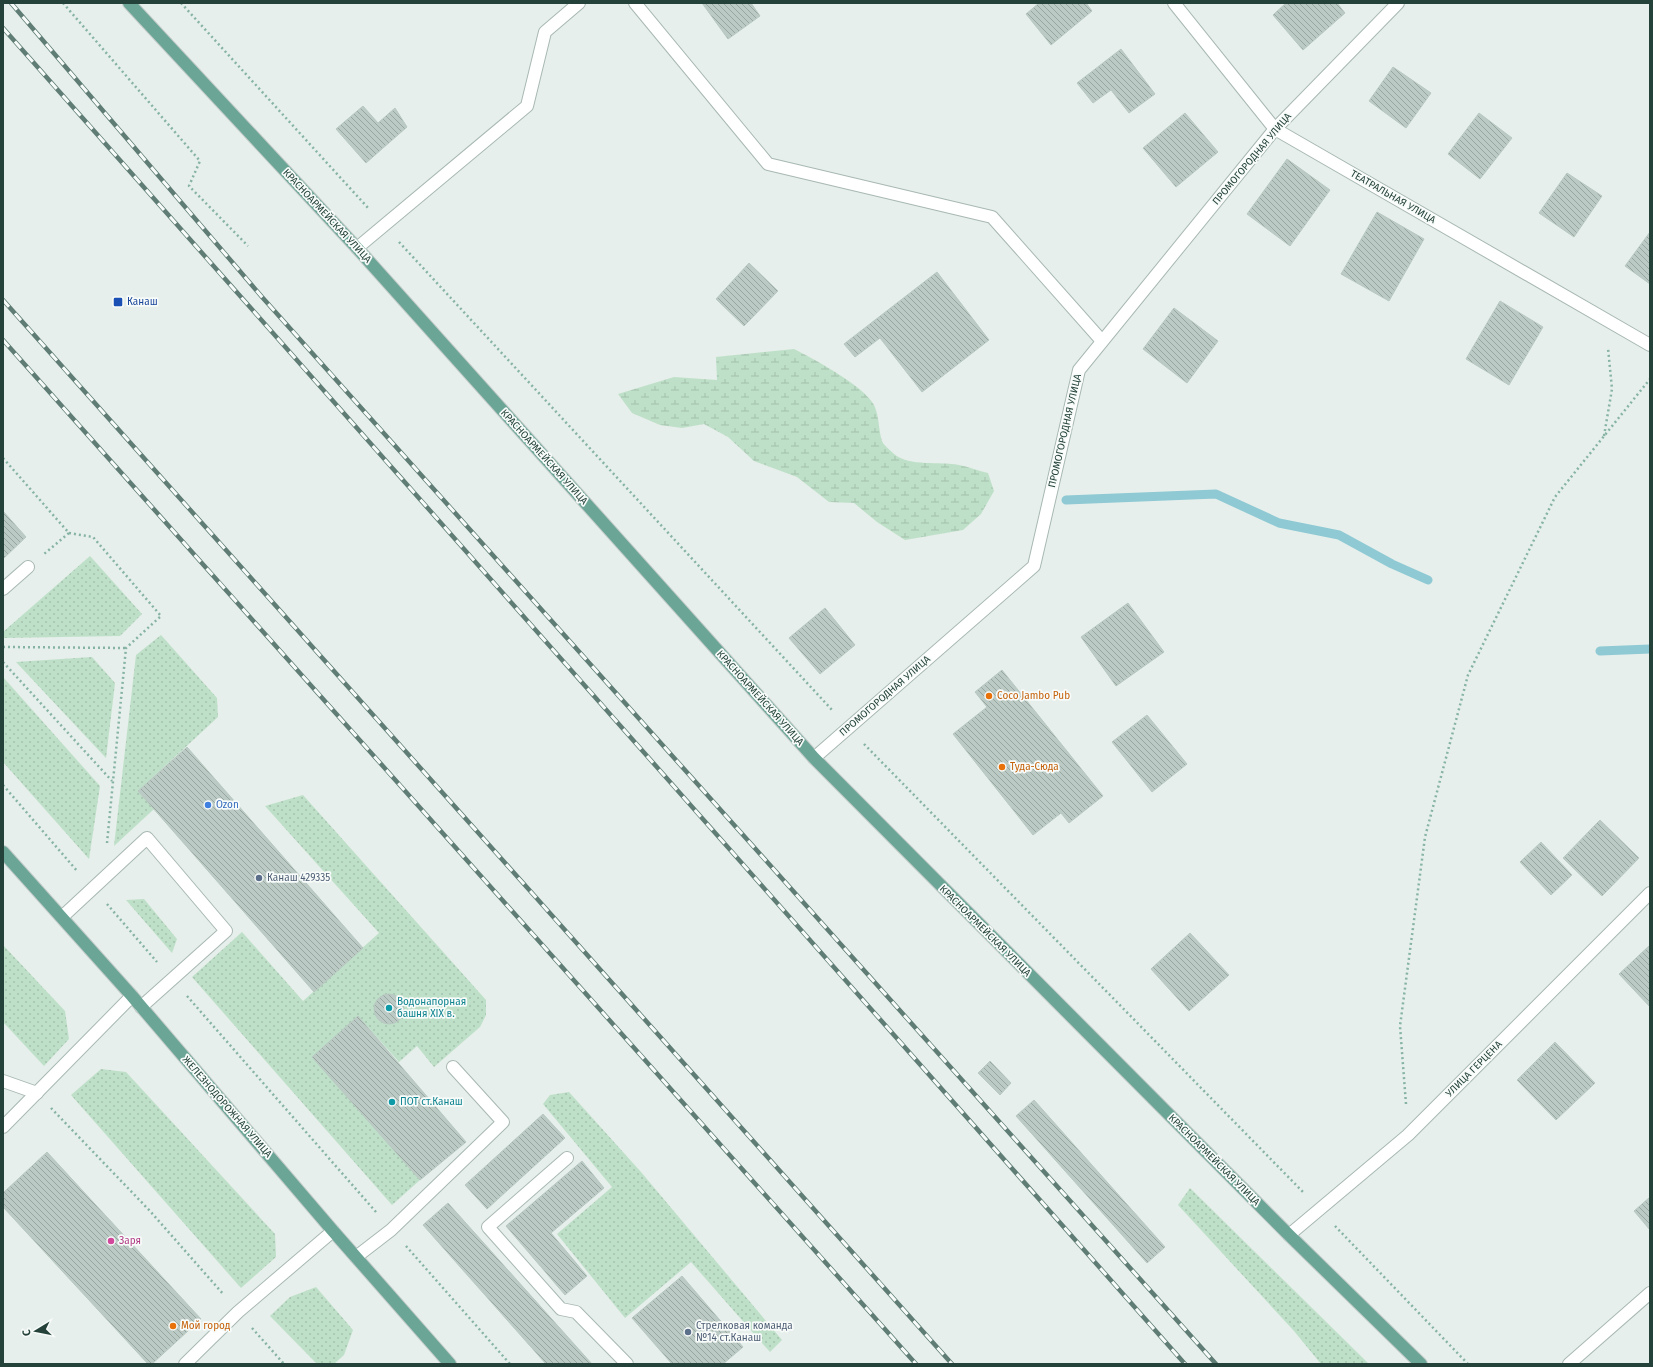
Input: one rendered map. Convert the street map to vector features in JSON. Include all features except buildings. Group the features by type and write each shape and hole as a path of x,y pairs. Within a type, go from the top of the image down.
{"main road":[{"name":"КРАСНОАРМЕЙСКАЯ УЛИЦА","path":"129,3 357,248 814,758 1289,1235 1421,1364"},
{"name":"ЖЕЛЕЗНОДОРОЖНАЯ УЛИЦА","path":"3,852 141,1006 333,1231 450,1364"}],"street":[{"path":"357,248 527,106 545,32 579,3"},
{"path":"635,3 768,164 992,217 1102,341"},
{"name":"ТЕАТРАЛЬНАЯ УЛИЦА","path":"1174,3 1275,129 1650,345"},
{"name":"ПРОМОГОРОДНАЯ УЛИЦА","path":"814,758 1034,566 1078,370 1275,129 1398,3"},
{"path":"3,589 28,567"},
{"path":"62,917 147,838 226,931 141,1006"},
{"name":"УЛИЦА ГЕРЦЕНА","path":"1289,1235 1408,1135 1650,893"},
{"path":"3,1127 132,996"},
{"path":"356,1257 391,1230 503,1122 453,1067"},
{"path":"3,1080 37,1094"},
{"path":"567,1158 488,1227 561,1309 576,1312 626,1364"},
{"path":"185,1364 238,1312 333,1231"},
{"path":"1569,1364 1650,1293"}],"path":[{"path":"63,3 200,161 189,186 248,246"},
{"path":"181,3 384,226 849,728 1319,1209 1468,1364"},
{"path":"1602,318 1610,356 1612,389 1604,436"},
{"path":"1408,1135 1400,1026 1425,837 1468,675 1555,497 1650,379"},
{"path":"3,458 69,533 93,537 161,616 126,648 104,879"},
{"path":"28,567 69,533"},
{"path":"3,647 126,648"},
{"path":"3,662 113,782"},
{"path":"3,785 391,1230 510,1364"},
{"path":"37,1094 150,1211 284,1364"}],"green space":[{"path":"794,349 836,372 866,395 875,406 881,439 894,454 908,461 959,465 988,473 994,491 981,514 963,530 905,540 877,522 854,503 829,502 797,477 754,461 728,437 704,424 682,428 660,425 632,413 618,394 674,377 717,380 716,357"},
{"path":"90,556 142,614 120,636 3,638 3,632"},
{"path":"161,635 217,698 218,717 138,791 154,809 114,846 136,655"},
{"path":"92,657 115,683 106,758 16,662"},
{"path":"3,677 100,786 89,859 3,762"},
{"path":"303,795 486,1000 486,1015 480,1027 434,1067 417,1046 399,1062 358,1016 312,1057 420,1180 392,1205 192,977 242,932 303,1001 379,933 265,806"},
{"path":"144,899 177,939 172,953 126,900"},
{"path":"3,945 65,1011 69,1039 44,1066 3,1022"},
{"path":"101,1069 126,1072 275,1234 276,1257 241,1288 71,1095"},
{"path":"569,1092 641,1172 782,1340 770,1352 691,1262 625,1318 557,1234 612,1187 543,1104 550,1095"},
{"path":"1190,1188 1369,1364 1321,1364 1294,1331 1178,1205"},
{"path":"316,1287 353,1330 344,1355 334,1364 317,1364 270,1316 290,1297"}],"waterway":[{"path":"1066,500 1216,494 1279,523 1339,535 1392,564 1428,580"},
{"path":"1600,651 1650,649"}],"railway":[{"path":"11,3 262,297 1216,1364"},
{"path":"3,28 1185,1364"},
{"path":"3,300 952,1364"},
{"path":"3,340 916,1364"}],"place":[{"name":"Канаш","path":"118,302"},
{"name":"Coco Jambo Pub","path":"989,696"},
{"name":"Туда-Сюда","path":"1002,767"},
{"name":"Ozon","path":"208,805"},
{"name":"Канаш 429335","path":"259,878"},
{"name":"Водонапорная башня XIX в.","path":"389,1008"},
{"name":"ПОТ ст.Канаш","path":"392,1102"},
{"name":"Заря","path":"111,1241"},
{"name":"Мой город","path":"173,1326"},
{"name":"Стрелковая команда №14 ст.Канаш","path":"688,1332"}]}
